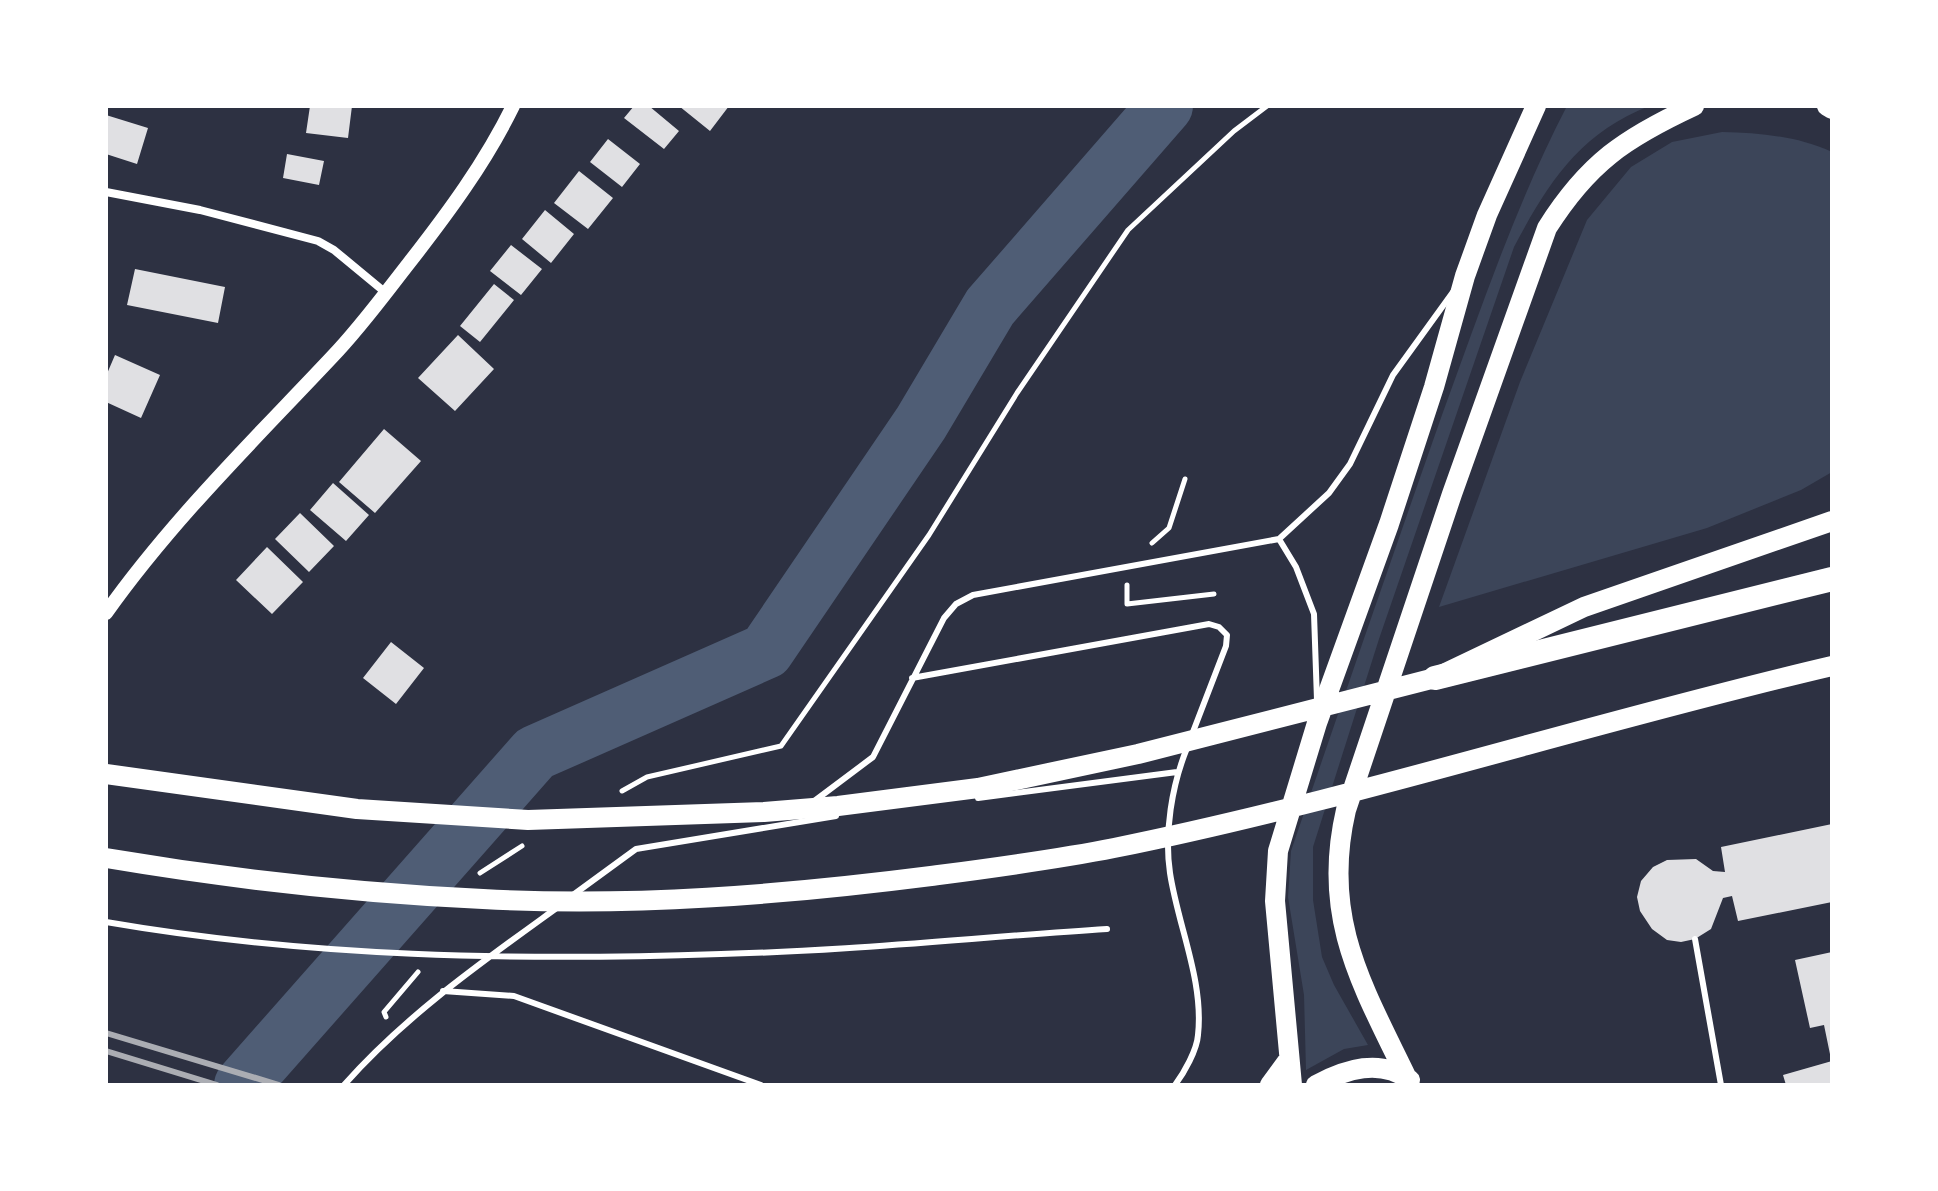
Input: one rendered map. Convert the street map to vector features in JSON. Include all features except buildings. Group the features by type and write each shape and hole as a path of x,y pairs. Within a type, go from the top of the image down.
{"highway":[{"path":"1435,678 1832,579"}],"main road":[{"path":"1292,1085 1275,878 1285,824 1317,723 1394,511 1434,387 1465,276 1487,215 1536,106"},
{"path":"1413,1082 1362,983 1344,933 1339,908 1337,862 1346,810 1452,494 1547,228 1568,195 1596,164 1625,141 1694,106"},
{"path":"1827,106 1832,109"},
{"path":"106,774 357,809 528,820 764,812 918,796 1062,772 1435,678 1584,607 1832,521"},
{"path":"106,858 282,882 500,900 693,899 876,883 1110,849 1234,822 1832,666"},
{"path":"1270,1085 1289,1059"},
{"path":"1316,1085 1358,1067 1382,1067 1413,1082"}],"street":[{"path":"106,613 151,554 241,451 333,356 387,294 492,147 513,106"},
{"path":"106,192 200,210 318,241 334,250 387,294"}],"lane":[{"path":"786,822 873,757 944,618 956,604 973,595 1279,539 1329,493 1350,464 1393,375 1465,276"},
{"path":"1279,539 1296,567 1314,614 1317,723"},
{"path":"912,678 1209,624 1219,627 1227,635 1226,646 1177,772 1170,820 1169,870 1198,996 1198,1038 1175,1085"},
{"path":"974,798 1177,772"},
{"path":"344,1085 392,1034 443,991 636,849 848,814"},
{"path":"106,922 182,935 322,950 463,956 723,954 1107,929"},
{"path":"1695,939 1721,1085"},
{"path":"443,991 514,996 761,1085"}],"path":[{"path":"781,746 929,535 1017,393 1128,230 1234,131 1267,106"}],"shaded area":[{"path":"1567,106 1649,106 1624,117 1584,146 1553,182 1514,247 1379,639 1313,847 1313,900 1322,957 1368,1045 1344,1049 1306,1070 1304,995 1288,897 1291,851 1485,297 1531,181"},
{"path":"1722,132 1778,136 1832,152 1832,472 1801,490 1707,528 1439,607 1520,382 1587,220 1631,167 1672,142"}],"waterway":[{"path":"242,1085 535,753 766,651 921,423 990,307 1165,106"}],"railway":[{"path":"106,1033 279,1085"},
{"path":"106,1051 217,1085"}]}
